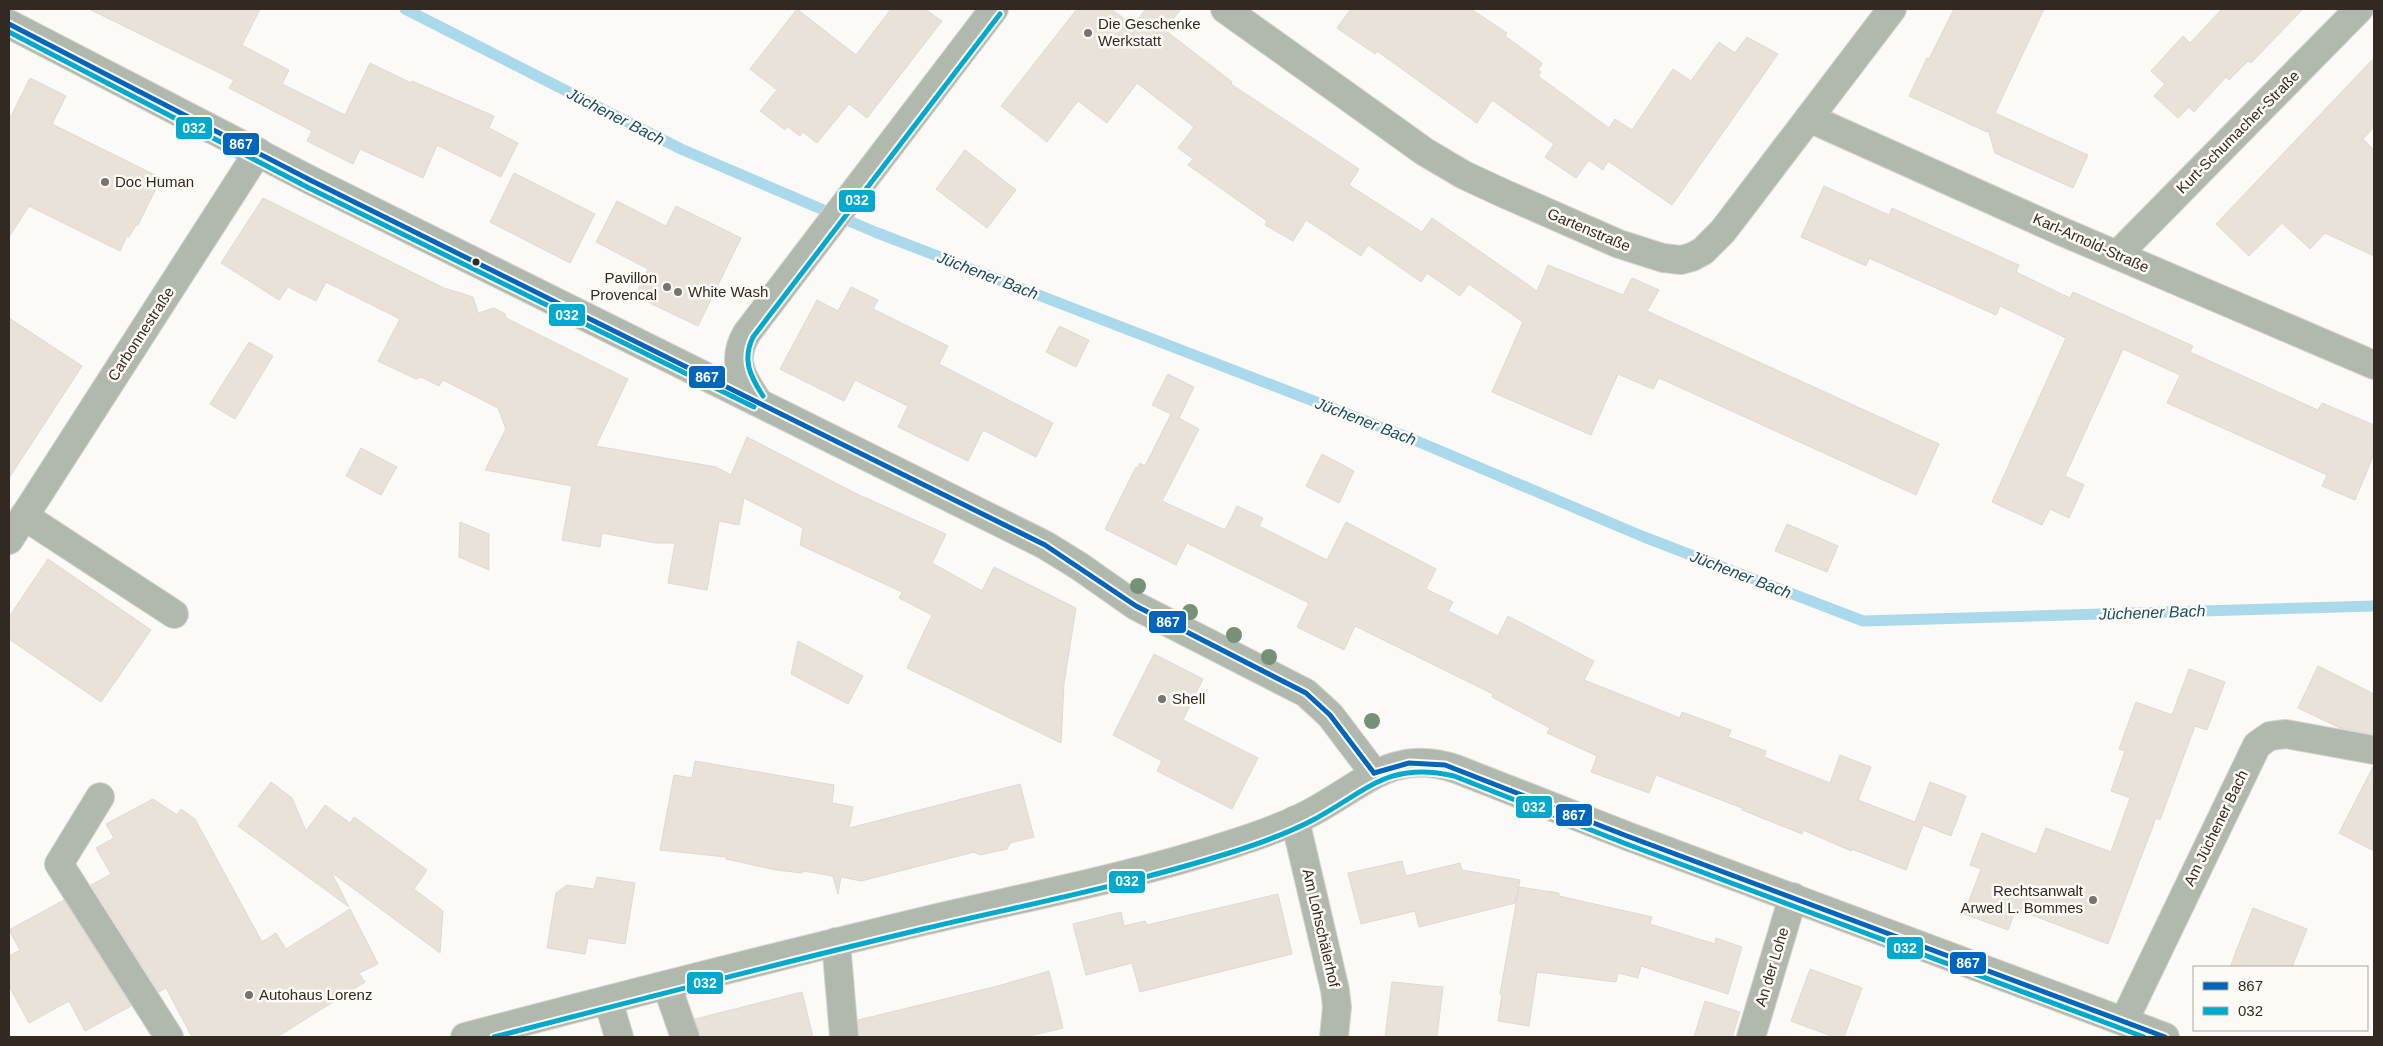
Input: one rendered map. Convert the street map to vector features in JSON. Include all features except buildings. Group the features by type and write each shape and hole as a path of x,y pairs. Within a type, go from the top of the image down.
{"street":[{"path":"757,400 740,370 740,347 753,324 994,9"},
{"name":"Gartenstraße","path":"1225,9 1445,164 1505,194 1619,244 1663,258 1681,260 1692,257 1712,242 1892,9"},
{"name":"Kurt-Schumacher-Straße","path":"2117,255 2359,9"},
{"path":"9,24 258,152 1045,545 1136,606 1295,686 1330,715 1374,773"},
{"name":"Karl-Arnold-Straße","path":"1809,118 2117,255 2374,365"},
{"name":"Carbonnestraße","path":"9,540 258,152"},
{"path":"24,516 174,614"},
{"name":"Am Jüchener Bach","path":"2124,1021 2257,745 2270,736 2286,734 2374,750"},
{"path":"464,1037 499,1033 608,1000 836,942 1190,857 1295,820 1329,802 1374,773 1392,766 1414,761 1445,765 2166,1037"},
{"path":"100,797 60,864 169,1037"},
{"name":"Am Lohschälerhof","path":"1295,820 1337,998 1334,1037"},
{"name":"An der Lohe","path":"1751,1037 1793,897"},
{"path":"836,942 844,1037"},
{"path":"667,986 685,1037"},
{"path":"608,1000 619,1037"}],"waterway":[{"name":"Jüchener Bach","path":"405,9 681,149 875,232 1412,439 1644,537 1863,621 2374,606"}],"transit line":[{"name":"032","path":"763,396 754,382 749,368 748,353 753,337 1000,14"},
{"name":"867","path":"9,24 312,181 1045,545 1136,606 1306,693 1330,715 1374,773"},
{"name":"032","path":"9,32 309,188 754,407"},
{"name":"867","path":"1374,773 1409,763 1445,765 1627,836 2165,1037"},
{"name":"032","path":"494,1037 816,955 1114,885 1189,865 1248,847 1290,831 1378,782 1411,772 1431,772 1454,776 1624,843 2144,1037"}],"place":[{"name":"Die Geschenke Werkstatt","path":"1088,33"},
{"name":"Doc Human","path":"105,182"},
{"name":"Pavillon Provencal","path":"667,287"},
{"name":"White Wash","path":"678,292"},
{"name":"Shell","path":"1162,699"},
{"name":"Rechtsanwalt Arwed L. Bommes","path":"2093,900"},
{"name":"Autohaus Lorenz","path":"249,995"}]}
